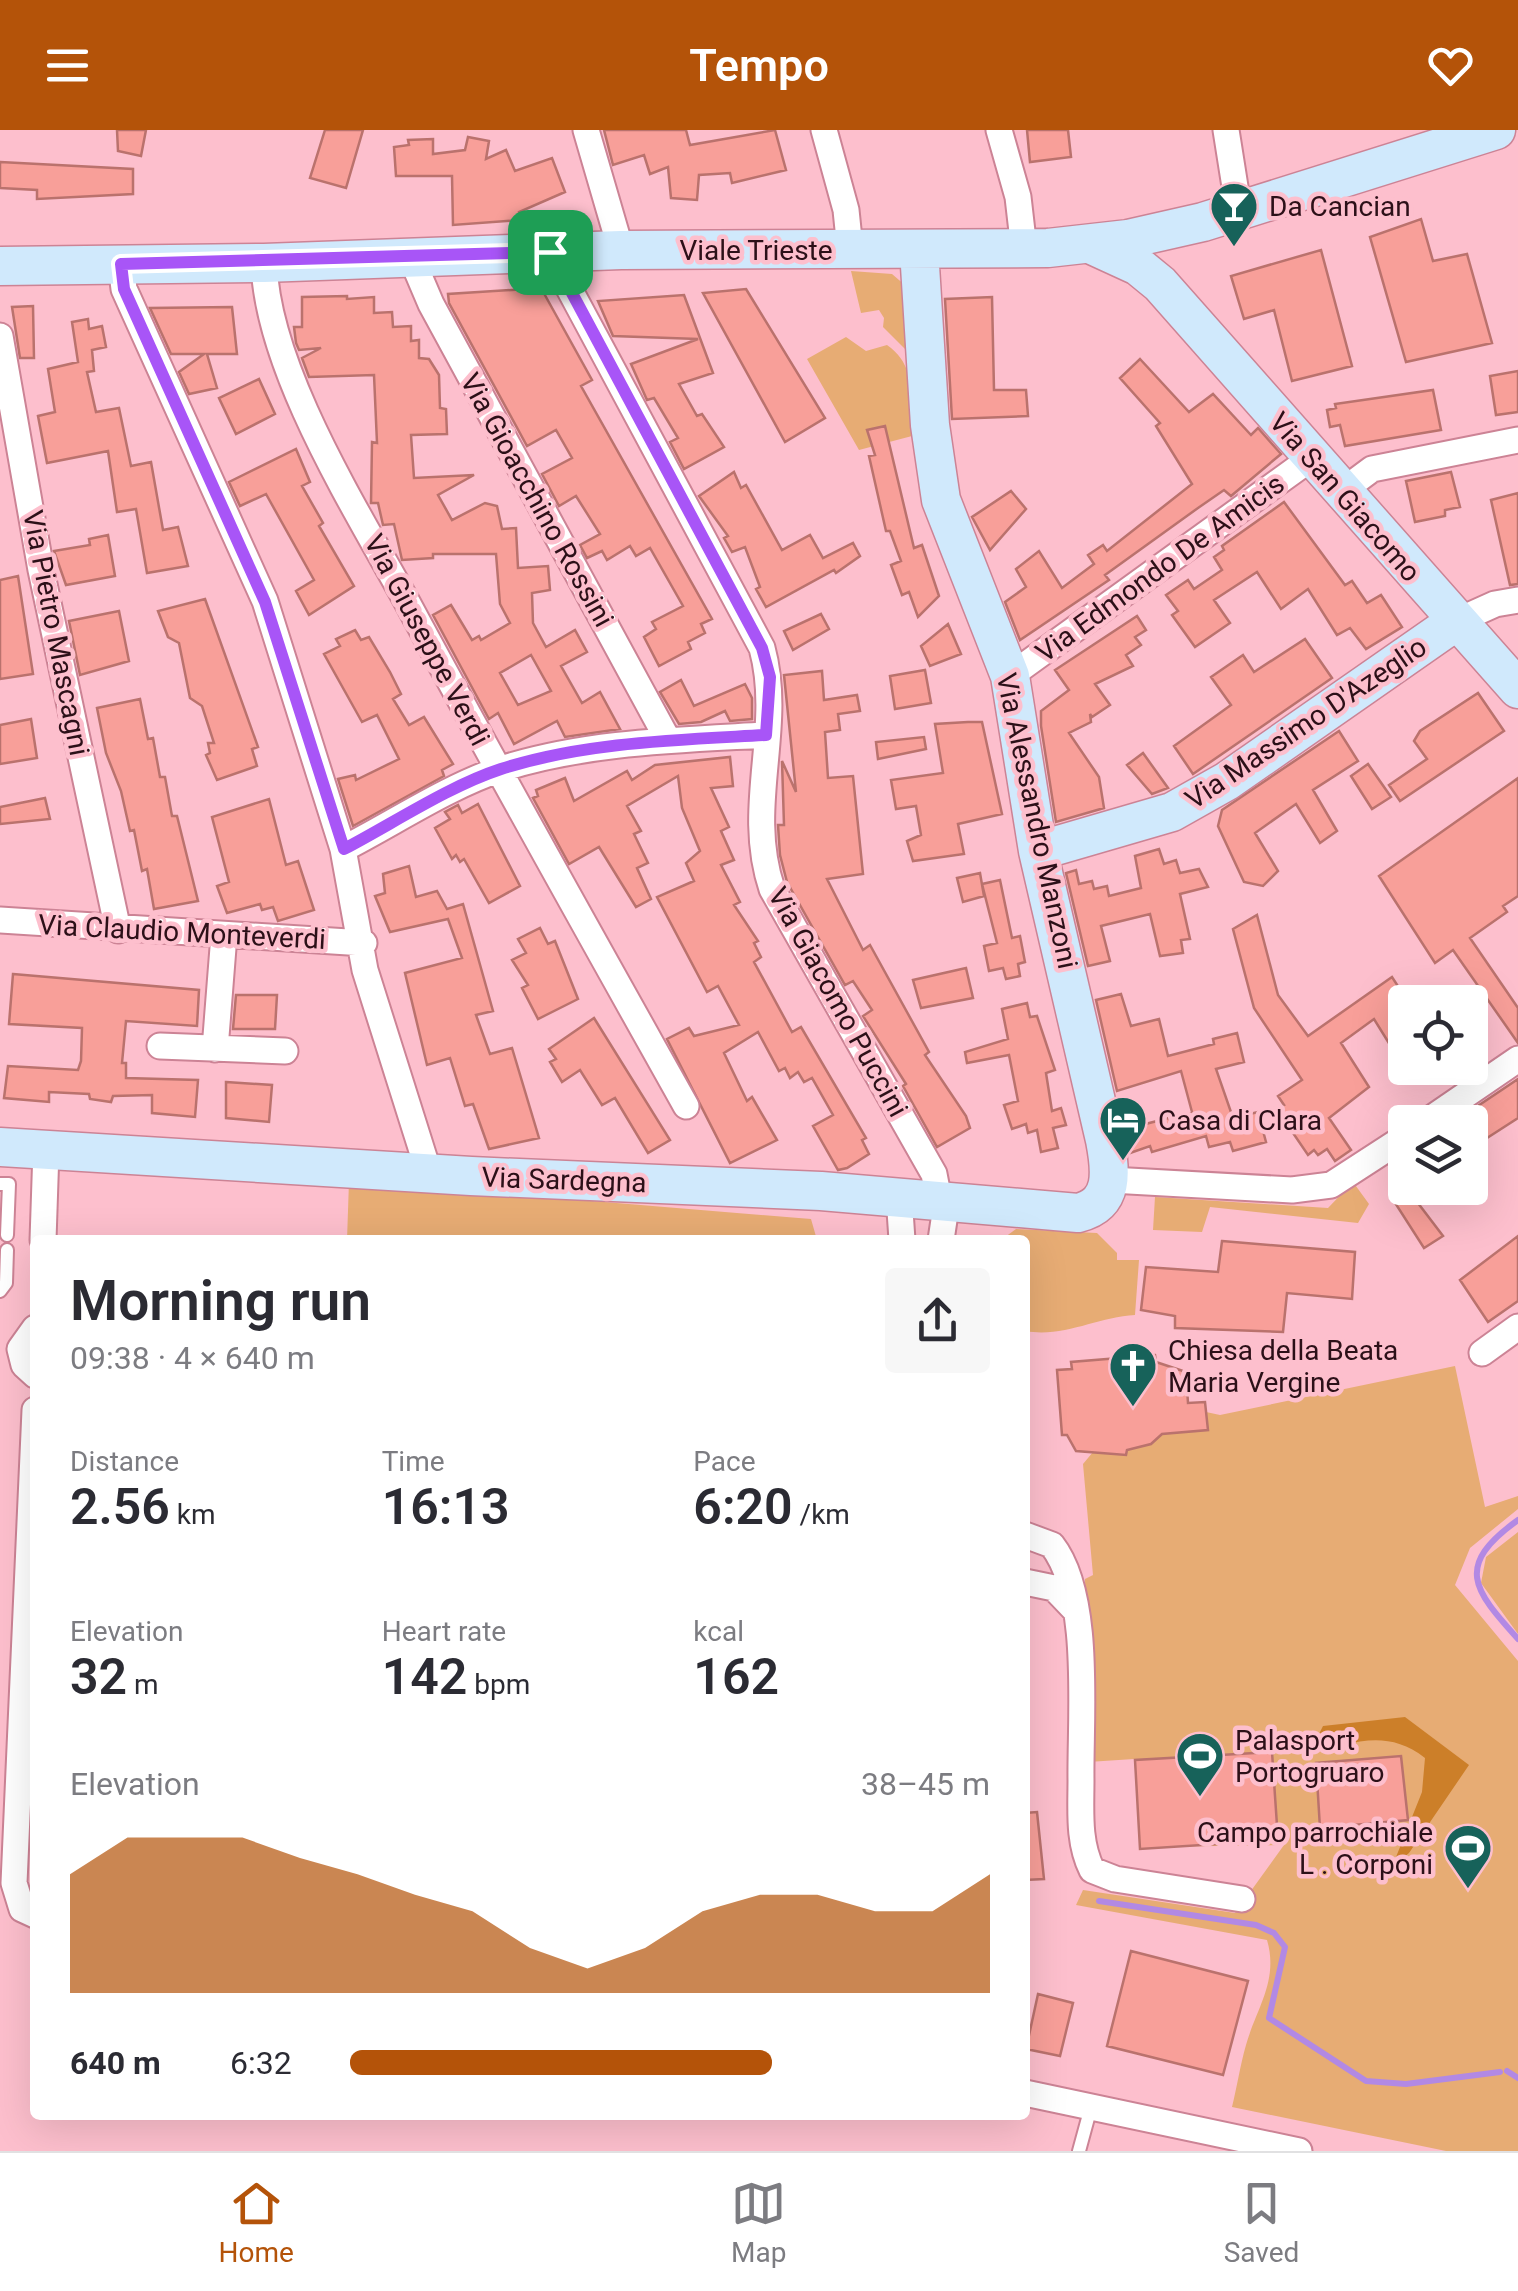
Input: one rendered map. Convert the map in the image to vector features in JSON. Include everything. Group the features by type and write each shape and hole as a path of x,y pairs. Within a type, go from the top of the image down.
{"street":[{"path":"586,130 621,250"},
{"path":"824,130 846,210 850,249"},
{"path":"999,130 1018,197 1024,249"},
{"path":"1221,217 1226,130"},
{"path":"1145,255 1174,246 1221,217 1496,130"},
{"name":"Viale Trieste","path":"0,266 264,263 621,250 1024,249 1090,244 1145,255"},
{"name":"Via Alessandro Manzoni","path":"919,250 930,425 941,500 1010,676 1038,850 1110,1180"},
{"name":"Via Giacomo Puccini","path":"550,252 762,648 770,677 758,818 762,860 772,888 934,1174 943,1200"},
{"name":"Via San Giacomo","path":"1145,255 1176,300 1310,459 1518,689"},
{"name":"Via Gioacchino Rossini","path":"410,257 431,304 668,740"},
{"name":"Via Giuseppe Verdi","path":"264,263 265,290 277,331 332,464 497,770 686,1106"},
{"path":"121,264 124,289 265,602 344,849 364,943 365,970 430,1173"},
{"name":"Via Pietro Mascagni","path":"0,336 42,570 118,930"},
{"path":"1341,492 1372,470 1518,440"},
{"name":"Via Edmondo De Amicis","path":"1010,676 1310,459"},
{"path":"1455,622 1495,604 1518,600"},
{"name":"Via Massimo D'Azeglio","path":"1038,850 1172,812 1227,781 1455,622"},
{"path":"344,849 497,770 553,756 668,740 766,735"},
{"name":"Via Claudio Monteverdi","path":"0,920 364,943"},
{"path":"214,1048 224,935"},
{"path":"160,1046 285,1052"},
{"path":"1451,1105 1518,1059"},
{"name":"Via Sardegna","path":"0,1147 899,1196 1078,1213 1100,1201 1110,1180"},
{"path":"1110,1180 1292,1190 1331,1185 1388,1149"},
{"path":"43,1235 46,1150"},
{"path":"899,1196 902,1235"},
{"path":"941,1235 943,1200"},
{"path":"1482,1353 1518,1327"},
{"path":"19,1365 22,1341 30,1333"},
{"path":"30,1522 14,1882 22,1909 30,1913"},
{"path":"1030,1537 1052,1546 1060,1555 1076,1611 1081,1836 1092,1870 1115,1879 1242,1899"},
{"path":"1030,1583 1054,1588 1076,1611"},
{"path":"1030,2094 1299,2151"}],"lane":[{"path":"0,1184 9,1184 8,1234"},
{"path":"0,1291 6,1283 7,1250"},
{"path":"1079,2151 1091,2107"}],"shaded area":[{"path":"851,271 892,274 906,286 910,354 883,327 884,318 879,310 861,313"},
{"path":"846,337 866,351 887,345 904,363 911,386 912,436 859,450 807,359"},
{"path":"349,1181 811,1219 816,1235 347,1235"},
{"path":"1353,1182 1369,1204 1358,1223 1210,1207 1202,1232 1153,1230 1155,1197 1328,1208"},
{"path":"1016,1229 1097,1233 1117,1253 1117,1260 1139,1260 1135,1315 1067,1330 1030,1331 1030,1235 1008,1235"},
{"path":"1455,1366 1485,1507 1518,1496 1518,1509 1470,1548 1455,1585 1518,1661 1518,2151 1446,2151 1232,2107 1246,2045 1268,1982 1267,1940 1076,1905 1083,1890 1235,1913 1284,1845 1143,1847 1134,1759 1088,1762 1085,1579 1093,1575 1083,1464 1098,1446 1126,1455 1127,1450 1151,1444 1162,1434 1207,1430 1206,1412 1220,1415"},
{"path":"1518,1532 1518,1634 1481,1583 1486,1557"},
{"path":"1405,1717 1469,1765 1409,1853 1392,1867 1422,1792 1425,1758 1397,1743 1383,1741 1309,1754 1323,1726"}],"building":[{"path":"117,130 146,130 141,156 118,151"},
{"path":"325,130 363,130 346,188 310,178"},
{"path":"604,130 686,130 690,145 775,130 786,170 732,183 730,173 699,175 697,200 671,198 668,167 650,174 644,155 613,165"},
{"path":"1027,130 1068,130 1071,157 1030,162"},
{"path":"468,137 489,141 486,159 506,150 515,171 552,158 565,192 519,212 520,220 453,225 452,176 396,176 394,147 409,145 408,140 433,139 433,154 465,150"},
{"path":"0,162 133,169 133,194 37,199 37,190 0,188"},
{"path":"1421,219 1433,261 1467,254 1492,343 1406,362 1370,237"},
{"path":"1321,250 1352,366 1292,381 1274,310 1244,319 1231,276"},
{"path":"541,288 592,380 581,386 712,619 701,624 705,633 688,642 691,649 659,666 644,637 656,629 652,622 683,606 650,548 636,556 630,546 607,560 602,551 587,558 580,545 600,534 576,496 559,506 542,474 572,458 556,430 527,446 449,303 448,294"},
{"path":"746,289 825,418 785,442 703,293"},
{"path":"684,295 713,373 679,384 697,416 702,414 724,447 684,469 670,442 678,438 654,398 647,400 631,364 698,339 613,336 598,301"},
{"path":"302,297 374,297 374,313 392,312 393,327 411,326 411,341 419,340 419,358 429,359 439,375 440,408 446,409 447,434 411,435 414,478 474,475 438,495 452,520 485,503 497,506 502,529 516,528 518,568 548,566 550,590 532,593 533,623 546,647 575,630 587,652 561,666 582,703 600,692 620,729 565,737 557,721 514,744 498,713 489,719 433,615 451,605 472,640 479,636 481,640 510,623 500,604 496,554 433,554 433,558 402,560 394,524 383,525 378,503 371,503 372,442 377,443 374,375 309,377 302,358 321,348 299,350 296,343 294,327 302,327","holes":["531,655 551,691 518,705 500,673"]},
{"path":"992,297 994,390 1026,390 1028,416 952,419 945,299"},
{"path":"33,306 34,358 20,358 12,307"},
{"path":"232,307 237,354 207,354 217,388 189,394 179,372 204,354 171,354 150,308"},
{"path":"88,319 89,329 102,326 106,347 92,350 94,371 87,372 96,412 119,408 131,466 151,462 163,530 178,527 188,566 147,573 136,509 117,512 108,451 47,463 38,416 55,412 48,369 78,362 72,322"},
{"path":"1140,359 1189,412 1213,394 1251,435 1258,428 1281,454 1231,496 1224,490 1105,575 1109,580 1020,640 1005,602 1026,587 1016,569 1039,551 1062,588 1094,564 1088,555 1103,545 1107,551 1192,484 1156,426 1160,423 1120,378"},
{"path":"1518,371 1518,412 1496,415 1490,376"},
{"path":"259,379 275,414 236,434 219,398"},
{"path":"1433,390 1441,430 1345,446 1340,425 1330,427 1327,410 1336,408 1335,404"},
{"path":"885,426 914,548 922,545 939,596 918,617 909,592 902,595 891,565 901,561 890,531 886,531 869,456 875,455 867,430"},
{"path":"296,449 310,482 302,486 323,523 319,526 354,586 309,615 296,591 314,580 266,494 240,506 229,482"},
{"path":"734,472 741,488 746,485 782,550 810,535 823,558 853,543 860,556 836,573 834,570 766,607 756,589 760,587 745,547 732,552 724,538 728,536 699,496"},
{"path":"1451,472 1460,507 1445,510 1445,516 1415,522 1406,481"},
{"path":"1011,491 1026,509 990,550 972,517"},
{"path":"1518,493 1518,584 1510,585 1491,500"},
{"path":"1284,502 1345,585 1352,581 1367,603 1381,595 1402,627 1366,649 1350,628 1337,635 1308,589 1281,609 1257,572 1214,600 1230,623 1195,647 1172,615 1178,611 1166,595 1188,580 1194,589 1222,570 1214,557 1224,550 1222,546"},
{"path":"108,535 115,576 66,585 54,551 90,545 89,539"},
{"path":"18,576 33,674 0,679 0,580"},
{"path":"205,599 258,747 252,749 257,766 217,780 206,755 210,753 208,743 214,743 202,706 190,698 179,643 168,637 158,611"},
{"path":"119,611 129,661 80,675 69,621"},
{"path":"821,614 829,629 793,650 784,631"},
{"path":"1137,616 1146,630 1135,637 1141,645 1126,655 1133,666 1095,684 1110,705 1092,717 1090,714 1091,722 1069,733 1099,777 1104,808 1056,822 1041,726 1041,711 1069,690 1055,670"},
{"path":"948,624 961,654 930,666 921,646"},
{"path":"355,630 361,640 369,637 390,672 401,694 393,699 409,725 424,717 453,764 442,770 444,776 353,826 338,779 355,775 356,780 399,759 377,715 362,722 324,654 340,646 336,639"},
{"path":"1305,639 1332,678 1193,774 1174,746 1231,705 1211,677 1243,655 1254,672"},
{"path":"925,670 931,703 895,709 890,676"},
{"path":"822,671 824,700 857,695 860,711 838,714 840,730 825,732 828,778 853,776 863,874 827,879 863,950 870,945 929,1052 925,1055 966,1116 970,1128 937,1147 903,1086 906,1084 863,1016 872,1010 853,981 845,985 787,882 780,855 778,825 784,825 782,761 796,792 784,675"},
{"path":"681,680 694,706 745,684 752,698 752,719 730,721 725,711 701,722 679,724 660,692"},
{"path":"1478,693 1504,731 1400,801 1389,785 1427,759 1414,741 1420,731"},
{"path":"140,699 148,739 153,738 160,777 165,777 172,816 177,816 198,901 154,909 147,869 142,871 134,830 130,831 121,791 106,753 97,708"},
{"path":"31,719 37,758 0,764 0,725"},
{"path":"982,722 1002,814 958,824 964,854 913,861 907,841 921,835 916,806 896,809 891,780 943,773 935,724"},
{"path":"1339,731 1358,761 1313,790 1337,831 1320,843 1296,804 1255,833 1278,871 1263,886 1244,882 1218,826 1222,810"},
{"path":"924,737 926,749 878,759 876,742"},
{"path":"1143,753 1168,788 1152,794 1127,765"},
{"path":"730,757 733,786 711,788 729,827 721,831 734,860 721,865 740,902 734,905 758,941 754,943 761,957 754,962 792,1032 801,1027 866,1138 862,1140 869,1154 847,1168 838,1170 813,1126 833,1115 812,1078 804,1082 798,1072 790,1078 785,1068 779,1071 758,1032 724,1053 747,1101 752,1097 777,1140 730,1163 667,1039 689,1028 694,1036 739,1025 718,986 707,992 657,897 694,881 686,863 700,851 682,808 678,776 627,806 641,831 634,834 648,863 637,868 651,899 636,907 599,847 569,864 533,798 538,796 536,790 565,778 574,801 627,771 632,780 655,765"},
{"path":"1368,764 1391,797 1372,809 1351,776"},
{"path":"1518,778 1518,896 1503,906 1507,912 1470,938 1518,1008 1518,1043 1488,1000 1488,985 1477,985 1453,950 1435,963 1379,876"},
{"path":"45,798 50,819 0,824 0,807"},
{"path":"269,799 286,865 298,861 314,910 278,921 273,907 262,910 260,904 227,913 217,886 229,882 212,817"},
{"path":"478,804 520,886 489,903 464,859 460,862 456,855 452,859 435,828 450,819 445,812 458,805 462,813"},
{"path":"1159,849 1164,864 1176,860 1180,873 1199,869 1208,887 1180,894 1190,939 1181,940 1183,953 1160,956 1150,914 1101,926 1110,961 1088,966 1066,873 1076,870 1079,884 1092,881 1094,889 1107,886 1109,896 1141,888 1135,856"},
{"path":"409,866 416,897 437,891 447,909 463,904 493,1011 476,1015 490,1054 512,1048 539,1138 489,1149 473,1104 465,1106 450,1058 427,1065 405,973 462,958 448,919 390,932 375,896 385,893 383,874"},
{"path":"980,873 984,896 963,902 957,878"},
{"path":"1000,880 1012,938 1020,936 1025,962 1018,964 1020,976 1006,979 1003,968 989,971 984,946 997,943 982,884"},
{"path":"1257,915 1278,995 1308,1036 1392,977 1397,985 1388,985 1388,1042 1374,1019 1341,1043 1369,1087 1329,1118 1351,1150 1335,1161 1327,1149 1318,1155 1314,1150 1308,1155 1276,1108 1284,1105 1278,1096 1302,1080 1254,1008 1233,929"},
{"path":"540,928 548,944 555,941 578,999 538,1019 522,988 528,985 512,960 526,953 518,939"},
{"path":"966,968 973,998 921,1008 913,980"},
{"path":"13,974 199,990 197,1026 126,1021 122,1063 126,1063 126,1078 198,1080 195,1117 152,1113 152,1095 113,1096 111,1102 90,1099 89,1094 49,1092 49,1102 4,1098 8,1066 78,1070 81,1061 82,1028 9,1024"},
{"path":"1121,994 1131,1026 1159,1019 1168,1056 1214,1044 1213,1039 1237,1033 1244,1062 1216,1069 1233,1118 1258,1112 1266,1142 1233,1151 1230,1142 1209,1147 1206,1136 1152,1152 1150,1146 1130,1153 1126,1129 1192,1112 1181,1071 1117,1091 1096,1000"},
{"path":"236,995 277,995 275,1029 233,1029"},
{"path":"1027,1003 1030,1017 1037,1016 1055,1070 1046,1073 1052,1111 1061,1108 1066,1125 1053,1128 1058,1148 1041,1152 1037,1130 1028,1133 1026,1124 1012,1129 1004,1105 1018,1101 1009,1055 967,1063 965,1052 1008,1039 1002,1009"},
{"path":"594,1018 670,1140 648,1153 615,1098 602,1105 580,1070 562,1082 550,1062 556,1059 549,1049"},
{"path":"1518,1079 1518,1118 1488,1137 1488,1105 1479,1105"},
{"path":"226,1082 272,1085 269,1122 226,1118"},
{"path":"1396,1205 1419,1205 1443,1236 1424,1248"},
{"path":"1518,1236 1518,1301 1488,1322 1460,1280"},
{"path":"1222,1241 1355,1252 1352,1299 1287,1293 1283,1332 1175,1328 1175,1316 1141,1310 1146,1267 1218,1272"},
{"name":"Chiesa della Beata Maria Vergine","path":"1155,1355 1156,1362 1186,1372 1188,1403 1205,1402 1208,1430 1162,1434 1151,1444 1127,1450 1126,1455 1076,1451 1067,1435 1062,1435 1057,1370 1072,1369 1071,1362"},
{"path":"1272,1752 1278,1840 1140,1849 1135,1760"},
{"path":"1401,1756 1408,1820 1320,1828 1316,1763"},
{"path":"1037,1812 1044,1879 1030,1880 1030,1813"},
{"path":"1131,1951 1248,1981 1223,2075 1107,2046"},
{"path":"1038,1994 1073,2003 1060,2056 1030,2050"}],"waterway":[{"path":"1518,1520 1485,1551 1477,1578 1490,1606 1518,1639"},
{"path":"1099,1901 1256,1925 1274,1933 1285,1947 1269,2018 1366,2081 1406,2084 1500,2072"},
{"path":"1507,2071 1518,2078"}],"place":[{"name":"Da Cancian","path":"1234,248"},
{"name":"Casa di Clara","path":"1123,1162"},
{"name":"Chiesa della Beata Maria Vergine","path":"1133,1408"},
{"name":"Palasport Portogruaro","path":"1200,1798"},
{"name":"Campo parrochiale L . Corponi","path":"1468,1890"}],"route":[{"path":"550,252 762,648 770,677 766,735 668,740 530,760 497,770 344,849 306,720 265,602 124,289 121,264 550,252"}]}
